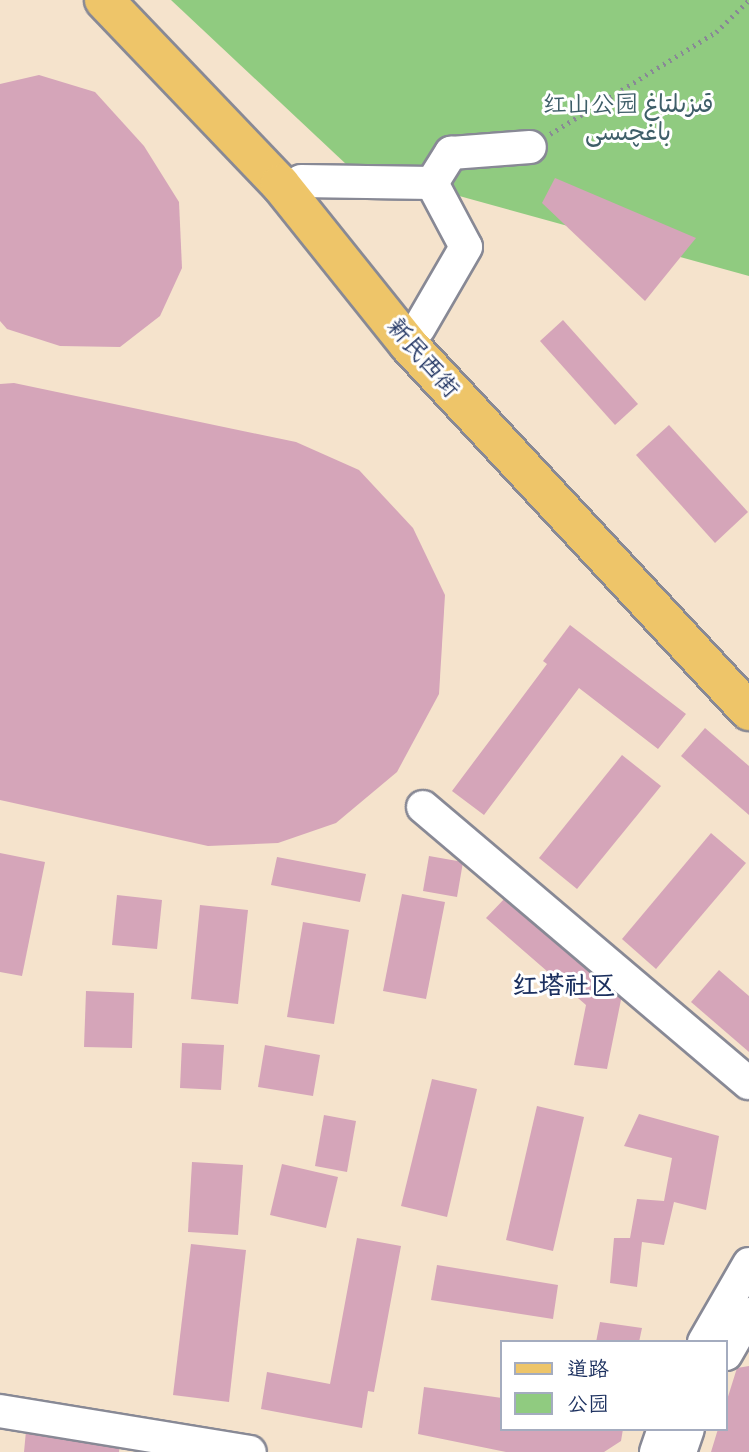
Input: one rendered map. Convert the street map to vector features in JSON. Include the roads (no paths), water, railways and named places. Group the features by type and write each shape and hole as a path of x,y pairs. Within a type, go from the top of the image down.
{"main road":[{"name":"新民西街","path":"104,0 280,184 408,344 749,711"},
{"name":"新民西街","path":"135,0 301,181 419,328 749,681"}],"street":[{"path":"432,183 451,153 530,147"},
{"path":"301,181 432,183"},
{"path":"419,328 466,247 432,183"},
{"path":"424,807 749,1083"},
{"path":"705,1340 749,1264"},
{"path":"0,1411 250,1452"},
{"path":"656,1452 663,1431"},
{"path":"680,1452 687,1431"}],"district":[{"name":"红塔社区","path":"564,987"}],"park label":[{"name":"红山公园 قىزىلتاغ باغچىسى","path":"628,119"}]}
